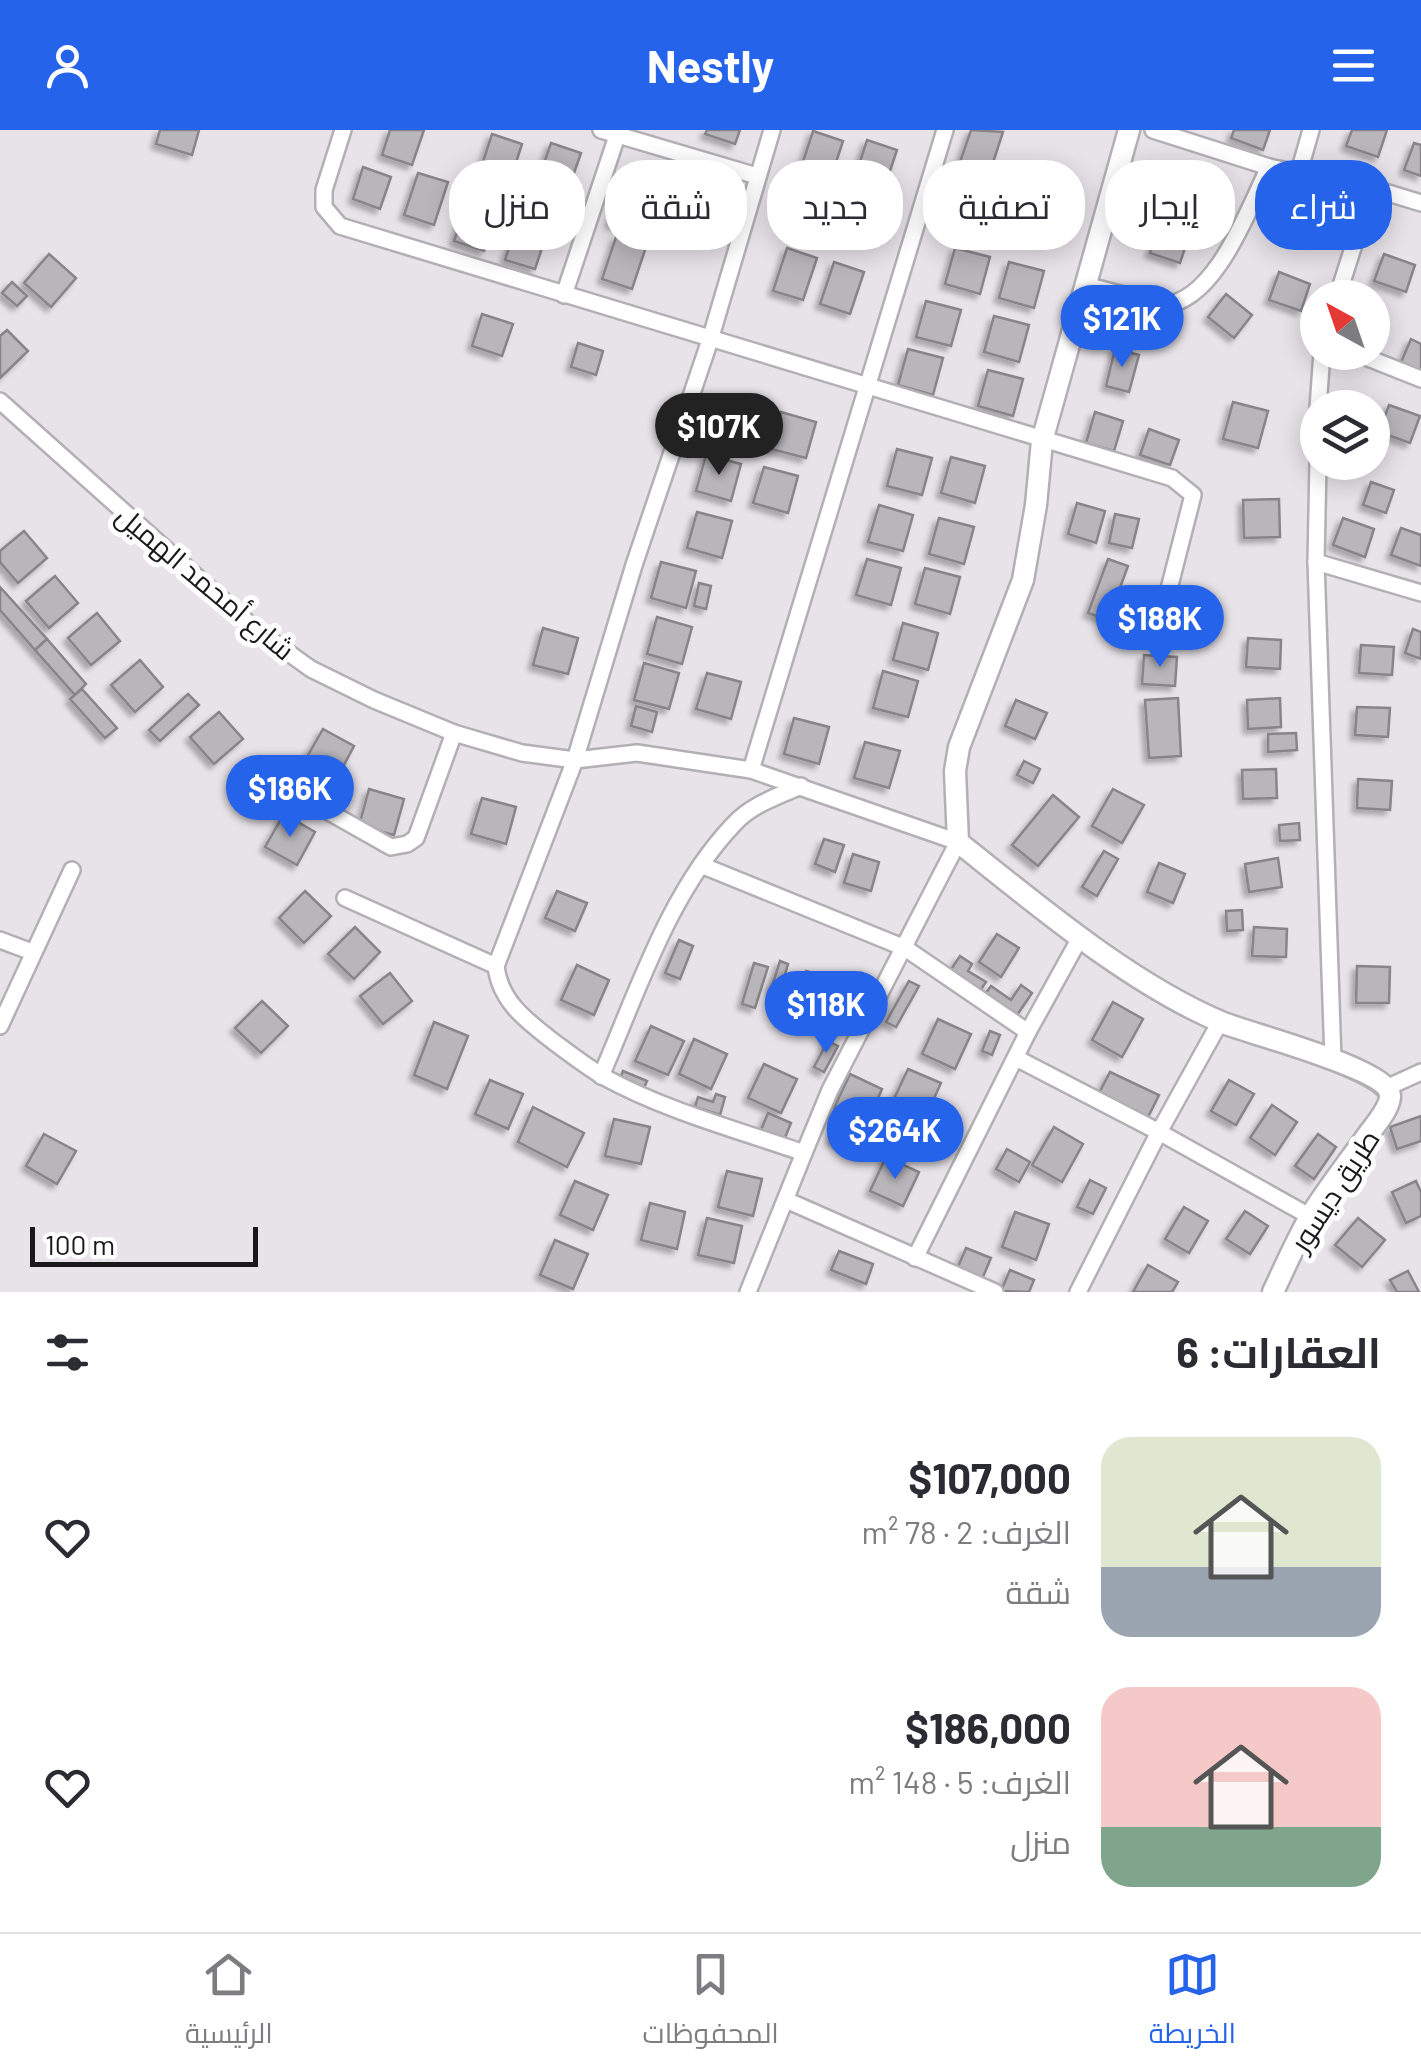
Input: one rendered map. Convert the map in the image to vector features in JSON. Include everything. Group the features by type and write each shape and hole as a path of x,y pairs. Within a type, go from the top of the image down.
{"main road":[{"path":"1129,130 1042,441 1023,580 959,747 955,771 958,842 1152,985 1220,1022 1370,1074 1386,1088"},
{"name":"طريق ديسور","path":"1272,1292 1311,1217 1380,1118 1390,1098 1386,1088"}],"street":[{"path":"343,130 324,190 324,207 340,226 1172,478 1192,495 1169,589"},
{"path":"772,130 710,340 634,565 575,760 496,966 498,984 507,1001 533,1026 601,1076 640,1095 804,1153"},
{"path":"751,770 946,130"},
{"path":"1153,130 1255,162"},
{"path":"1302,160 1311,130"},
{"path":"564,295 612,132 757,176"},
{"path":"1392,194 1421,203"},
{"path":"1085,285 1175,305 1202,287 1223,258 1255,196"},
{"path":"1343,280 1352,250"},
{"path":"1390,367 1421,379"},
{"name":"شارع أمحمد الهميل","path":"0,401 277,646 312,669 374,700 454,733 522,752 575,760 637,753 751,770 958,842"},
{"path":"1318,480 1316,562 1333,1060"},
{"path":"1316,562 1421,593"},
{"path":"253,769 391,846 399,846 416,838 454,733"},
{"path":"601,1076 674,910 702,865 736,822 763,803 801,786"},
{"path":"748,1292 830,1090 958,842"},
{"path":"702,865 906,948 1028,1032"},
{"path":"0,1026 72,870"},
{"path":"345,898 496,966"},
{"path":"915,1258 1028,1032 1082,936"},
{"path":"0,940 32,952"},
{"path":"1078,1292 1220,1022"},
{"path":"1016,1058 1311,1217"},
{"path":"1386,1088 1421,1072"},
{"path":"786,1200 995,1292"}],"building":[{"path":"160,130 199,130 192,155 156,144"},
{"path":"390,130 424,130 412,165 382,155"},
{"path":"707,130 740,130 735,144 705,134"},
{"path":"971,130 1003,132 994,160 961,160"},
{"path":"1234,130 1270,130 1263,150 1231,138"},
{"path":"1352,130 1387,130 1378,157 1346,146"},
{"path":"813,131 843,141 837,160 804,160"},
{"path":"492,134 522,144 517,160 484,160"},
{"path":"867,140 897,150 894,160 860,160"},
{"path":"551,143 581,153 579,160 545,160"},
{"path":"1414,143 1421,145 1421,176 1404,170"},
{"path":"363,167 391,177 380,209 353,199"},
{"path":"418,173 448,182 434,225 404,215"},
{"path":"508,250 541,250 535,269 505,260"},
{"path":"612,250 645,250 632,289 602,279"},
{"path":"786,250 817,258 803,300 773,291"},
{"path":"954,250 990,257 980,294 945,284"},
{"path":"1151,250 1184,250 1180,263 1150,253"},
{"path":"49,254 76,278 51,307 24,283"},
{"path":"1384,254 1415,265 1406,292 1390,286 1390,280 1374,280"},
{"path":"834,262 864,272 850,314 820,304"},
{"path":"1009,262 1044,271 1034,308 999,298"},
{"path":"1279,272 1300,280 1300,311 1269,300"},
{"path":"12,282 27,296 17,306 2,293"},
{"path":"1226,294 1252,315 1234,338 1208,317"},
{"path":"926,301 961,310 951,346 916,337"},
{"path":"482,314 513,324 502,356 472,346"},
{"path":"994,316 1029,325 1019,362 984,352"},
{"path":"7,330 28,351 0,378 0,336"},
{"path":"1411,339 1421,344 1421,371 1401,362"},
{"path":"578,343 603,351 596,375 571,367"},
{"path":"908,349 943,358 933,395 898,385"},
{"path":"1115,349 1139,355 1129,392 1106,386"},
{"path":"988,370 1023,379 1013,416 978,406"},
{"path":"1233,402 1268,411 1258,448 1223,439"},
{"path":"1390,405 1420,416 1410,443 1390,436"},
{"path":"781,412 816,422 806,458 771,449"},
{"path":"1095,412 1123,421 1114,451 1086,443"},
{"path":"1149,429 1179,440 1170,465 1140,455"},
{"path":"897,449 932,458 922,495 887,486"},
{"path":"706,455 741,464 731,501 696,491"},
{"path":"951,457 985,466 975,503 941,493"},
{"path":"764,467 798,476 788,513 753,503"},
{"path":"1371,482 1394,490 1386,513 1363,505"},
{"path":"1279,499 1280,537 1244,538 1243,500"},
{"path":"1077,503 1105,511 1096,543 1068,534"},
{"path":"879,505 913,515 903,551 868,542"},
{"path":"697,512 732,521 722,558 687,548"},
{"path":"1115,514 1139,519 1132,548 1109,543"},
{"path":"939,518 974,527 964,564 929,554"},
{"path":"1343,518 1374,529 1365,557 1333,545"},
{"path":"1401,528 1421,535 1421,566 1391,555"},
{"path":"24,531 47,558 18,583 0,562 0,551"},
{"path":"867,559 901,568 891,605 856,595"},
{"path":"1108,559 1128,566 1108,620 1088,613"},
{"path":"661,562 696,571 686,608 651,598"},
{"path":"925,568 960,577 950,614 915,604"},
{"path":"55,576 78,603 49,628 26,601"},
{"path":"699,583 711,586 706,609 694,606"},
{"path":"0,587 47,639 35,650 0,610"},
{"path":"97,613 120,641 91,665 68,638"},
{"path":"657,617 692,627 682,664 647,654"},
{"path":"903,623 938,633 928,670 893,660"},
{"path":"543,628 578,638 568,674 533,665"},
{"path":"1413,629 1421,632 1421,659 1405,653"},
{"path":"1248,638 1281,640 1280,669 1246,667"},
{"path":"47,639 86,684 75,695 35,650"},
{"path":"1361,645 1394,647 1392,675 1359,673"},
{"path":"1144,655 1177,657 1175,686 1142,684"},
{"path":"140,660 163,687 135,712 111,685"},
{"path":"644,663 679,673 669,709 634,700"},
{"path":"883,671 918,681 908,717 873,708"},
{"path":"707,673 741,682 731,719 696,709"},
{"path":"82,689 117,728 105,738 70,699"},
{"path":"188,694 199,705 160,741 149,730"},
{"path":"1178,698 1181,756 1149,758 1145,700"},
{"path":"1280,698 1281,727 1248,729 1247,700"},
{"path":"1016,700 1047,713 1035,739 1005,726"},
{"path":"636,706 657,712 652,732 631,726"},
{"path":"1357,707 1390,708 1388,737 1355,735"},
{"path":"219,712 243,739 214,764 190,737"},
{"path":"794,718 829,727 819,764 784,754"},
{"path":"323,729 354,746 336,780 304,762"},
{"path":"1296,733 1297,750 1268,752 1268,734"},
{"path":"865,742 900,751 889,788 854,778"},
{"path":"1024,761 1040,769 1033,783 1017,775"},
{"path":"1276,769 1277,798 1243,799 1242,770"},
{"path":"1358,779 1392,781 1390,810 1357,808"},
{"path":"369,789 404,799 394,835 359,826"},
{"path":"1113,789 1144,805 1122,843 1092,826"},
{"path":"1053,795 1079,817 1038,866 1012,845"},
{"path":"482,798 516,807 506,844 471,834"},
{"path":"284,814 315,832 297,865 265,847"},
{"path":"1299,823 1300,840 1280,841 1279,825"},
{"path":"824,839 844,845 835,872 815,864"},
{"path":"1104,851 1118,859 1097,896 1082,887"},
{"path":"853,854 879,862 871,891 844,883"},
{"path":"1278,858 1282,887 1249,892 1245,864"},
{"path":"1159,863 1185,874 1173,903 1147,892"},
{"path":"305,891 331,916 304,943 279,918"},
{"path":"557,891 587,903 575,931 545,918"},
{"path":"1242,910 1243,930 1227,931 1226,911"},
{"path":"355,927 380,952 354,979 328,954"},
{"path":"1254,927 1287,929 1286,957 1252,956"},
{"path":"997,934 1019,948 1001,977 979,962"},
{"path":"679,940 693,946 680,979 665,973"},
{"path":"960,956 972,964 968,971 986,982 978,994 948,974"},
{"path":"780,961 788,964 780,992 771,989"},
{"path":"754,963 768,967 755,1008 742,1004"},
{"path":"577,965 609,980 594,1015 561,1000"},
{"path":"1357,966 1390,967 1389,1003 1356,1003"},
{"path":"806,971 841,981 830,1018 795,1007"},
{"path":"390,973 412,1001 383,1024 360,996"},
{"path":"909,981 919,986 896,1027 886,1022"},
{"path":"1021,985 1032,993 1015,1018 983,997 991,986 1011,1000"},
{"path":"262,1001 288,1026 261,1053 235,1028"},
{"path":"1113,1002 1143,1019 1122,1057 1092,1040"},
{"path":"938,1019 971,1034 955,1069 922,1054"},
{"path":"434,1022 468,1036 447,1089 414,1075"},
{"path":"651,1026 684,1041 668,1075 635,1061"},
{"path":"990,1031 1000,1035 992,1055 982,1051"},
{"path":"694,1039 727,1054 711,1089 679,1074"},
{"path":"828,1041 838,1046 824,1072 814,1067"},
{"path":"764,1064 797,1079 781,1113 748,1098"},
{"path":"908,1069 941,1083 925,1118 892,1103"},
{"path":"623,1071 647,1081 643,1090 619,1081"},
{"path":"1110,1072 1159,1095 1147,1119 1098,1095"},
{"path":"850,1074 882,1089 867,1123 834,1108"},
{"path":"490,1080 523,1094 508,1129 475,1114"},
{"path":"1229,1080 1254,1094 1236,1125 1211,1111"},
{"path":"716,1094 725,1097 720,1115 695,1107 698,1097 713,1102"},
{"path":"1272,1105 1297,1122 1275,1155 1250,1138"},
{"path":"533,1107 584,1133 567,1167 518,1142"},
{"path":"768,1113 791,1123 784,1140 761,1130"},
{"path":"1421,1116 1421,1141 1397,1149 1390,1127"},
{"path":"614,1119 650,1127 641,1164 605,1156"},
{"path":"838,1121 849,1125 841,1144 831,1140"},
{"path":"1054,1127 1083,1144 1062,1182 1032,1165"},
{"path":"44,1134 76,1151 57,1184 26,1166"},
{"path":"1318,1134 1336,1147 1314,1179 1295,1166"},
{"path":"1007,1149 1030,1162 1019,1182 996,1169"},
{"path":"886,1157 919,1172 903,1206 870,1191"},
{"path":"727,1171 762,1179 753,1216 718,1207"},
{"path":"1090,1180 1106,1188 1093,1214 1077,1207"},
{"path":"575,1181 608,1195 593,1230 560,1215"},
{"path":"1416,1181 1421,1192 1421,1216 1406,1223 1392,1192"},
{"path":"650,1203 685,1212 677,1249 641,1240"},
{"path":"1184,1207 1208,1221 1189,1253 1165,1239"},
{"path":"1245,1211 1268,1226 1250,1254 1226,1239"},
{"path":"1015,1212 1049,1224 1036,1260 1002,1247"},
{"path":"707,1218 742,1226 734,1263 698,1255"},
{"path":"1358,1218 1385,1240 1362,1267 1335,1245"},
{"path":"555,1240 588,1254 573,1289 540,1275"},
{"path":"966,1248 991,1258 982,1279 957,1269"},
{"path":"839,1251 873,1264 866,1284 831,1270"},
{"path":"1148,1265 1178,1282 1172,1292 1133,1292"},
{"path":"1010,1270 1034,1280 1029,1292 1001,1291"},
{"path":"1408,1271 1419,1292 1397,1292 1390,1280"}]}
